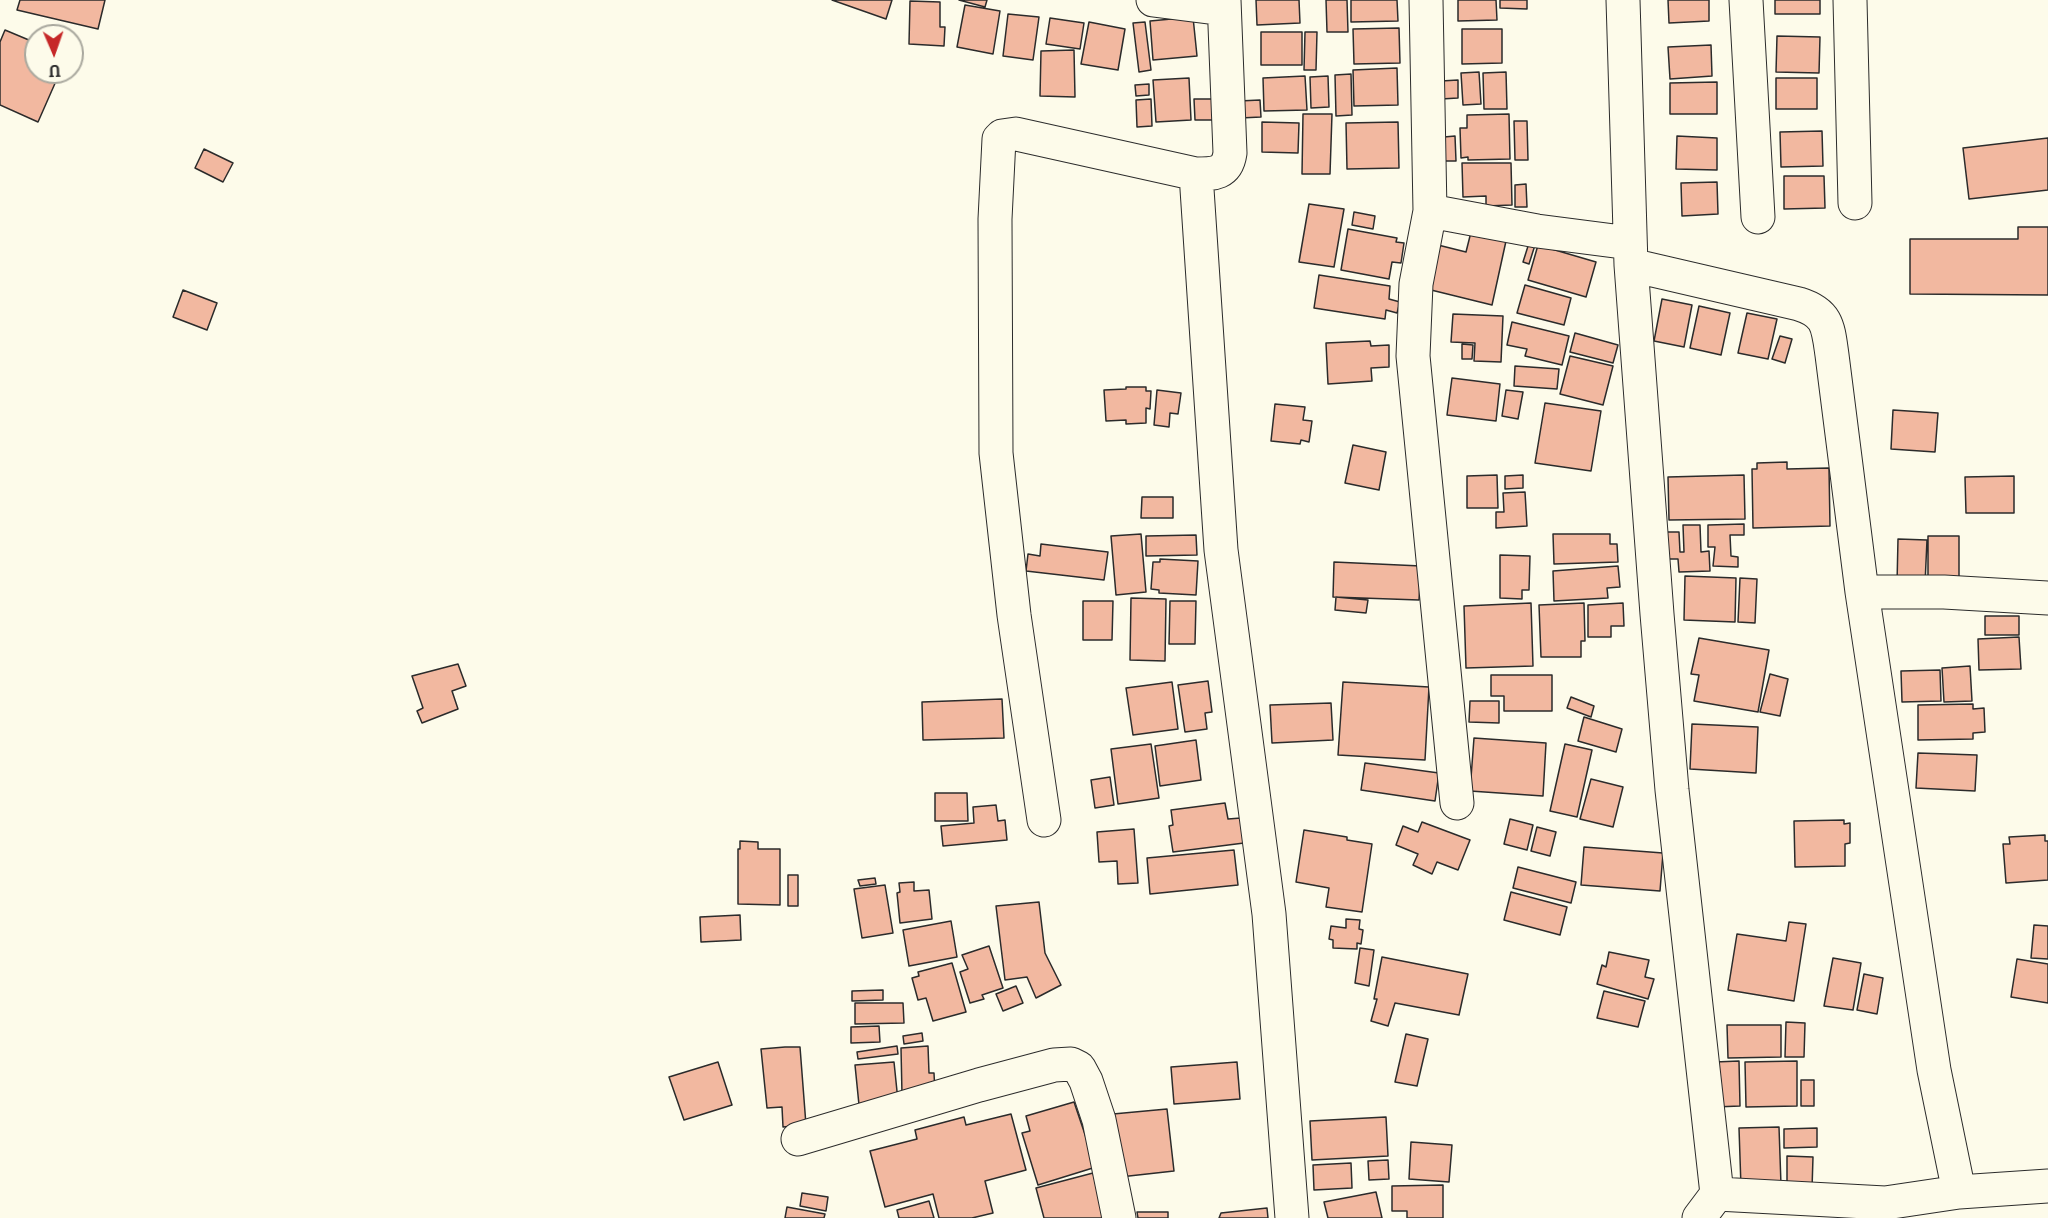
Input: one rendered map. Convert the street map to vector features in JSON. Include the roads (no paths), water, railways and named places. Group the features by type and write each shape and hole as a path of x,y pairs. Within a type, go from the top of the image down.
{"street":[{"path":"1044,820 1014,615 996,453 995,219 999,140 1002,136 1016,134 1196,174 1225,169 1229,162 1224,4 1153,0"},
{"path":"1426,0 1430,211 1416,284 1413,356 1457,803"},
{"path":"1623,0 1631,254 1656,603 1708,1206 1887,1210 1959,1192 2048,1186"},
{"path":"1746,0 1758,217"},
{"path":"1850,0 1855,203"},
{"path":"1196,174 1221,550 1269,914 1292,1218"},
{"path":"1430,211 1537,231 1631,254 1799,304 1814,309 1821,316 1830,345 1862,592 1934,1070 1959,1192"},
{"path":"1862,592 1944,592 2048,598"},
{"path":"798,1139 1011,1076 1054,1065 1071,1064 1079,1068 1086,1081 1099,1120 1119,1218"}]}
